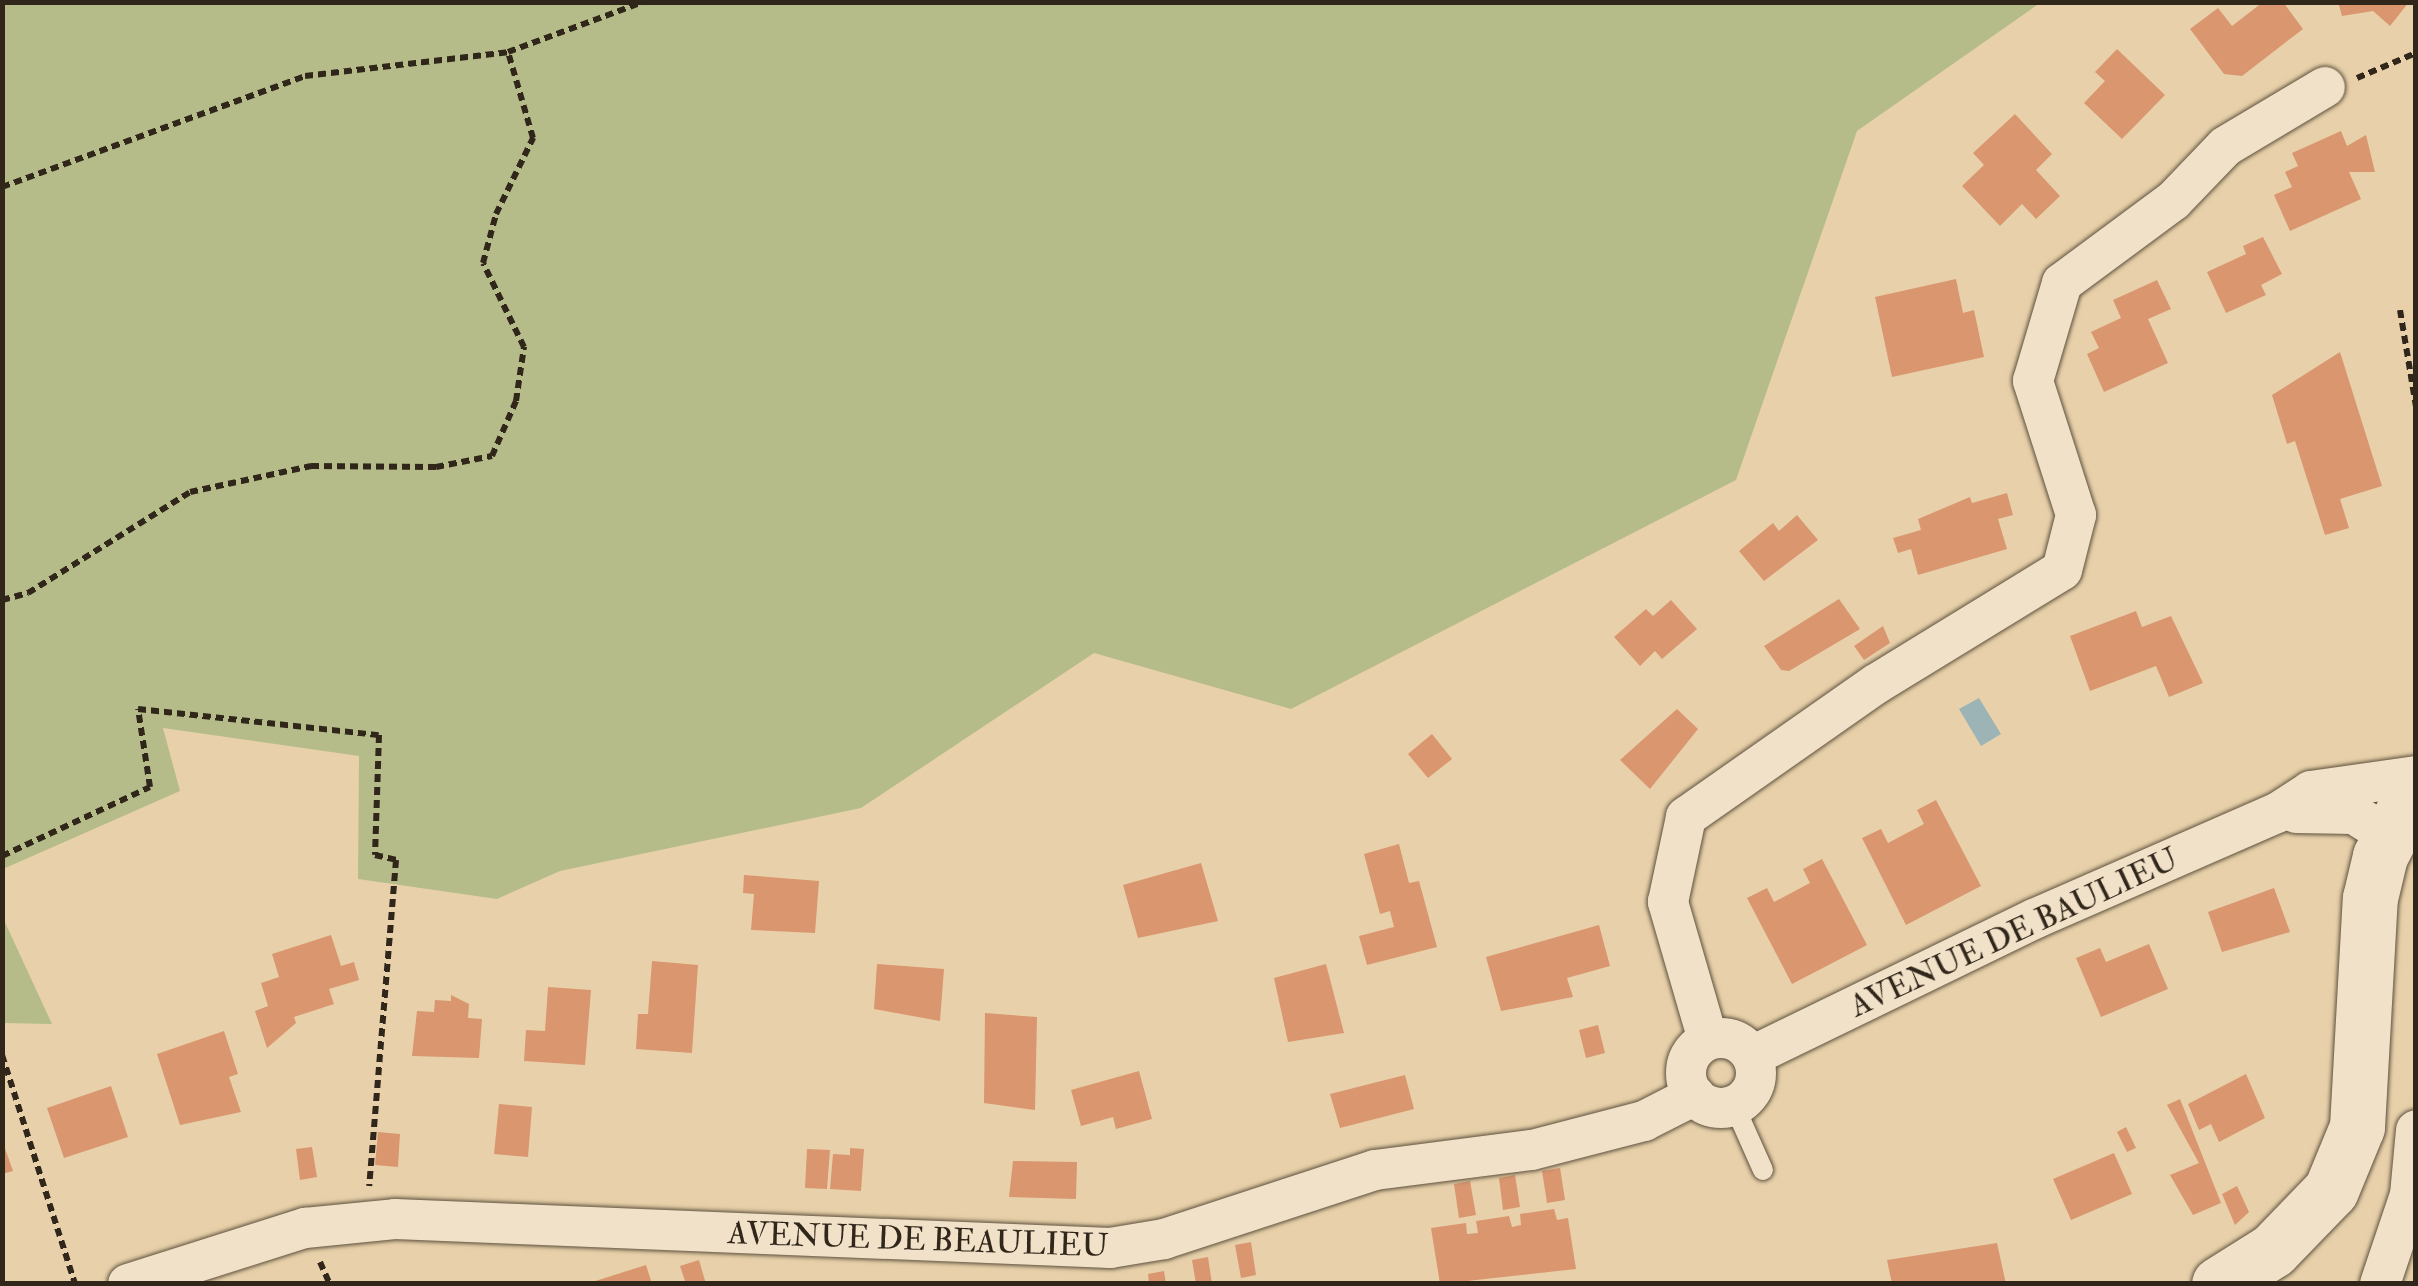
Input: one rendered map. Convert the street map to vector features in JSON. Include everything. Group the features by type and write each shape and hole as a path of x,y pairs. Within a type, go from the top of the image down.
{"main road":[{"path":"2219,1284 2273,1250 2331,1190 2357,1127 2370,898 2388,835 2416,786"}],"street":[{"path":"1708,1040 1668,902 1686,817 1876,684 2062,570 2076,515 2033,381 2062,283 2173,201 2226,146 2325,87"},
{"name":"AVENUE DE BAULIEU","path":"1752,1056 2034,919 2278,813 2311,792 2416,776"},
{"path":"2278,813 2354,814 2388,835"},
{"path":"1708,1040 1736,1040 1752,1056 1752,1090 1734,1106 1715,1107 1694,1095 1686,1070 1708,1040"},
{"name":"AVENUE DE BEAULIEU","path":"128,1284 305,1228 366,1222 1110,1248 1164,1239 1375,1170 1532,1150 1626,1126 1694,1095"},
{"path":"2380,1284 2410,1195 2416,1130"}],"lane":[{"path":"1734,1106 1763,1170"}],"path":[{"path":"2,186 305,76 508,52 643,2"},
{"path":"2,600 28,593 190,492 311,466 436,467 492,456 516,401 524,347 483,262 496,214 533,138 508,52"},
{"path":"2325,87 2416,52"},
{"path":"2400,310 2416,407"},
{"path":"2,856 150,786 138,708 379,735 374,855 396,860 366,1222"},
{"path":"2,982 2,994"},
{"path":"2,1054 75,1284"}],"green space":[{"path":"3,2 2040,3 1857,131 1736,480 1291,709 1094,653 861,808 560,871 497,899 358,879 359,756 163,728 180,791 3,869"},
{"path":"3,918 52,1024 3,1023"}],"water":[{"path":"1979,698 2001,734 1981,746 1959,709"}],"building":[{"path":"2263,2 2283,2 2303,29 2242,76 2224,74 2190,29 2218,8 2232,26"},
{"path":"2338,2 2409,2 2390,26 2373,11 2342,16"},
{"path":"2117,49 2165,95 2122,139 2084,103 2105,81 2095,72"},
{"path":"2015,114 2052,154 2036,170 2060,196 2036,219 2022,204 2000,226 1962,186 1984,165 1973,153"},
{"path":"2341,131 2347,146 2366,135 2375,172 2349,172 2361,199 2290,231 2274,195 2292,187 2285,172 2298,166 2292,153"},
{"path":"2263,237 2282,274 2261,285 2266,295 2226,313 2207,272 2246,254 2243,246"},
{"path":"1956,279 1963,313 1974,310 1984,357 1892,377 1875,297"},
{"path":"2157,280 2171,309 2148,319 2168,363 2104,392 2087,354 2099,348 2091,332 2121,318 2113,300"},
{"path":"2340,352 2382,486 2340,499 2349,528 2325,535 2295,441 2287,444 2272,395"},
{"path":"2007,493 2013,515 1998,519 2007,549 1918,575 1911,549 1898,553 1893,538 1921,530 1918,519 1970,497 1972,503"},
{"path":"1797,515 1818,540 1764,581 1739,551 1773,523 1779,531"},
{"path":"1839,599 1860,629 1789,671 1781,670 1764,646"},
{"path":"1671,600 1697,629 1662,659 1655,651 1640,666 1614,637 1646,609 1653,616"},
{"path":"2136,611 2142,627 2171,616 2203,683 2169,697 2156,666 2090,691 2070,636"},
{"path":"1883,626 1890,643 1864,660 1854,646"},
{"path":"1677,709 1698,729 1650,789 1620,760"},
{"path":"1432,734 1452,759 1428,778 1408,754"},
{"path":"1936,800 1981,886 1906,925 1862,838 1881,829 1888,843 1924,824 1917,810"},
{"path":"1399,844 1409,883 1419,881 1437,947 1367,965 1359,936 1394,927 1390,911 1380,914 1364,854"},
{"path":"1822,859 1867,945 1792,984 1747,898 1767,888 1774,902 1810,883 1803,869"},
{"path":"1201,863 1218,921 1138,938 1123,885"},
{"path":"744,875 819,881 815,933 751,930 754,894 743,893"},
{"path":"2274,888 2290,932 2222,952 2208,912"},
{"path":"1599,925 1610,966 1567,978 1573,997 1501,1011 1486,957"},
{"path":"331,935 341,966 354,962 359,980 329,989 334,1004 294,1017 296,1023 267,1048 255,1011 268,1006 261,983 279,977 272,954"},
{"path":"2149,944 2168,989 2101,1017 2076,958 2100,948 2106,962"},
{"path":"652,961 698,965 692,1053 636,1049 638,1014 648,1014"},
{"path":"877,964 944,969 940,1021 874,1009"},
{"path":"1326,964 1344,1033 1288,1042 1274,978"},
{"path":"548,987 591,990 585,1065 524,1061 526,1030 545,1031"},
{"path":"451,995 469,1004 468,1018 482,1019 479,1058 412,1056 417,1011 434,1012 435,1000 451,1001"},
{"path":"985,1013 1037,1017 1035,1110 984,1103"},
{"path":"1598,1025 1605,1053 1586,1058 1579,1030"},
{"path":"224,1031 238,1074 229,1077 241,1112 180,1125 157,1054"},
{"path":"1139,1071 1152,1119 1116,1129 1113,1117 1081,1126 1071,1090"},
{"path":"2246,1074 2265,1118 2219,1142 2211,1124 2199,1130 2188,1104"},
{"path":"1405,1075 1414,1109 1340,1128 1330,1094"},
{"path":"111,1086 128,1137 64,1158 47,1108"},
{"path":"2180,1099 2221,1203 2193,1215 2170,1175 2199,1163 2167,1105"},
{"path":"499,1104 532,1107 528,1157 494,1154"},
{"path":"2126,1127 2136,1148 2127,1152 2117,1132"},
{"path":"378,1132 400,1134 398,1167 375,1165"},
{"path":"2,1140 13,1171 2,1174"},
{"path":"312,1147 317,1177 300,1180 296,1149"},
{"path":"850,1148 864,1149 861,1191 830,1189 833,1154 850,1155"},
{"path":"807,1149 830,1150 827,1189 805,1188"},
{"path":"2114,1153 2132,1194 2071,1220 2053,1179"},
{"path":"1013,1161 1077,1162 1076,1199 1009,1197"},
{"path":"1560,1168 1565,1200 1547,1203 1542,1171"},
{"path":"1515,1175 1520,1207 1503,1210 1499,1178"},
{"path":"1470,1181 1476,1215 1459,1218 1454,1184"},
{"path":"2237,1186 2249,1212 2235,1225 2222,1194"},
{"path":"1554,1209 1557,1220 1568,1218 1576,1269 1440,1284 1431,1228 1466,1223 1467,1234 1478,1233 1476,1221 1509,1216 1512,1227 1521,1225 1520,1214"},
{"path":"1251,1242 1256,1275 1241,1278 1235,1245"},
{"path":"1997,1243 2006,1284 1892,1284 1887,1260"},
{"path":"1208,1257 1212,1284 1196,1284 1192,1260"},
{"path":"699,1260 706,1284 686,1284 680,1266"},
{"path":"646,1265 652,1284 589,1284 589,1283"},
{"path":"1164,1271 1166,1284 1149,1284 1148,1274"}]}
